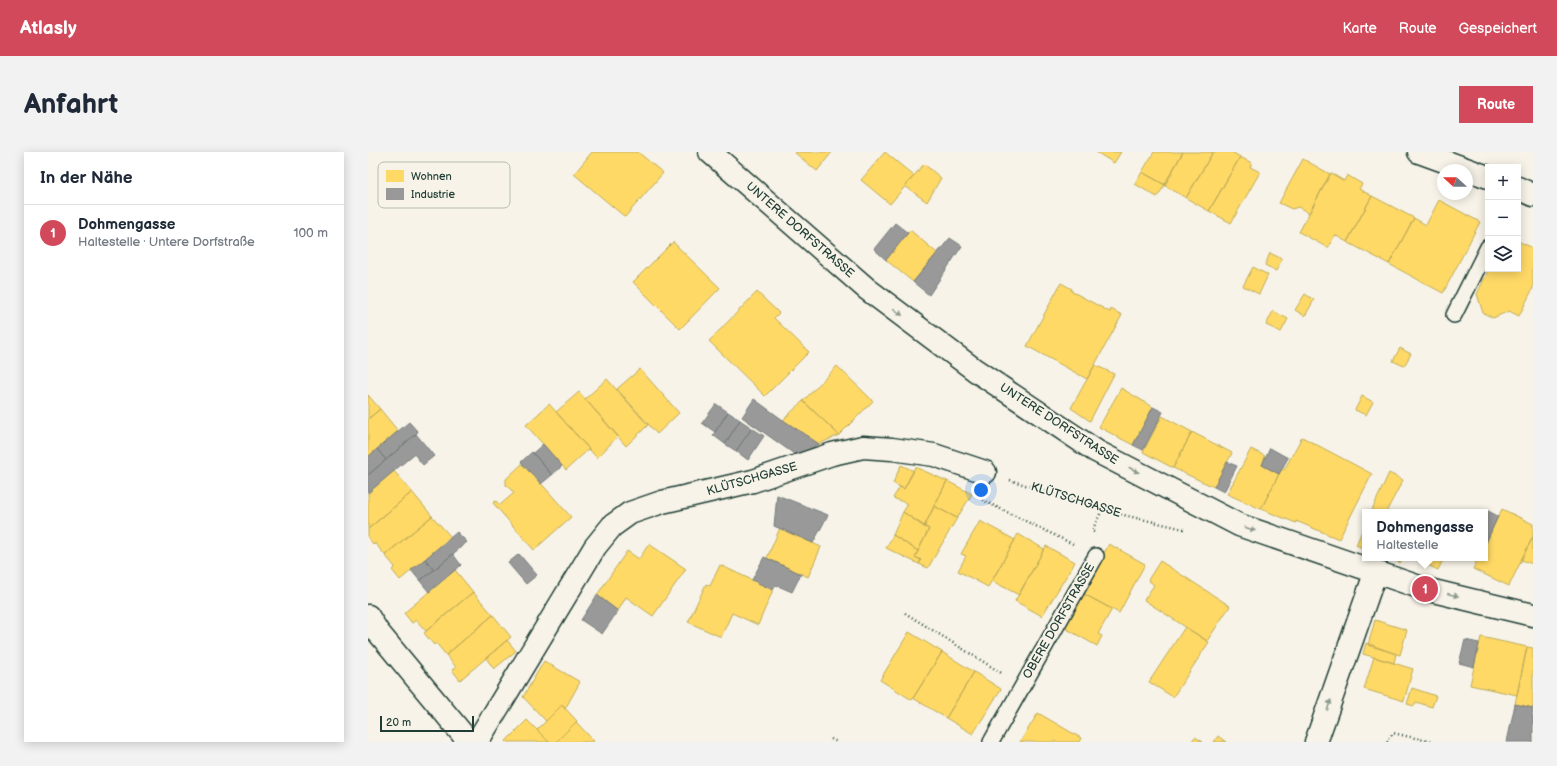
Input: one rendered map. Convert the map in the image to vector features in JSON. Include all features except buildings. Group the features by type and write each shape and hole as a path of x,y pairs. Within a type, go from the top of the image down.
{"street":[{"name":"UNTERE DORFSTRASSE","path":"710,152 867,289 975,370 1096,451 1239,525 1425,589 1533,615"},
{"path":"1419,152 1485,176"},
{"path":"1521,189 1533,195"},
{"name":"KLÜTSCHGASSE","path":"477,742 595,547 612,526 630,513 662,502 753,481 832,454 863,447 892,449 934,455 985,472"},
{"path":"1316,742 1376,571"},
{"path":"368,616 378,632 469,742"}],"lane":[{"path":"1454,315 1485,253"},
{"name":"OBERE DORFSTRASSE","path":"991,742 1096,556"}],"path":[{"name":"KLÜTSCHGASSE","path":"985,472 1102,510 1142,519"},
{"path":"980,499 1067,541"},
{"name":"OBERE DORFSTRASSE","path":"905,613 1022,686"},
{"path":"1387,742 1393,733 1432,742"},
{"path":"832,739 837,742"}],"place":[{"name":"Dohmengasse","path":"1425,589"}]}
